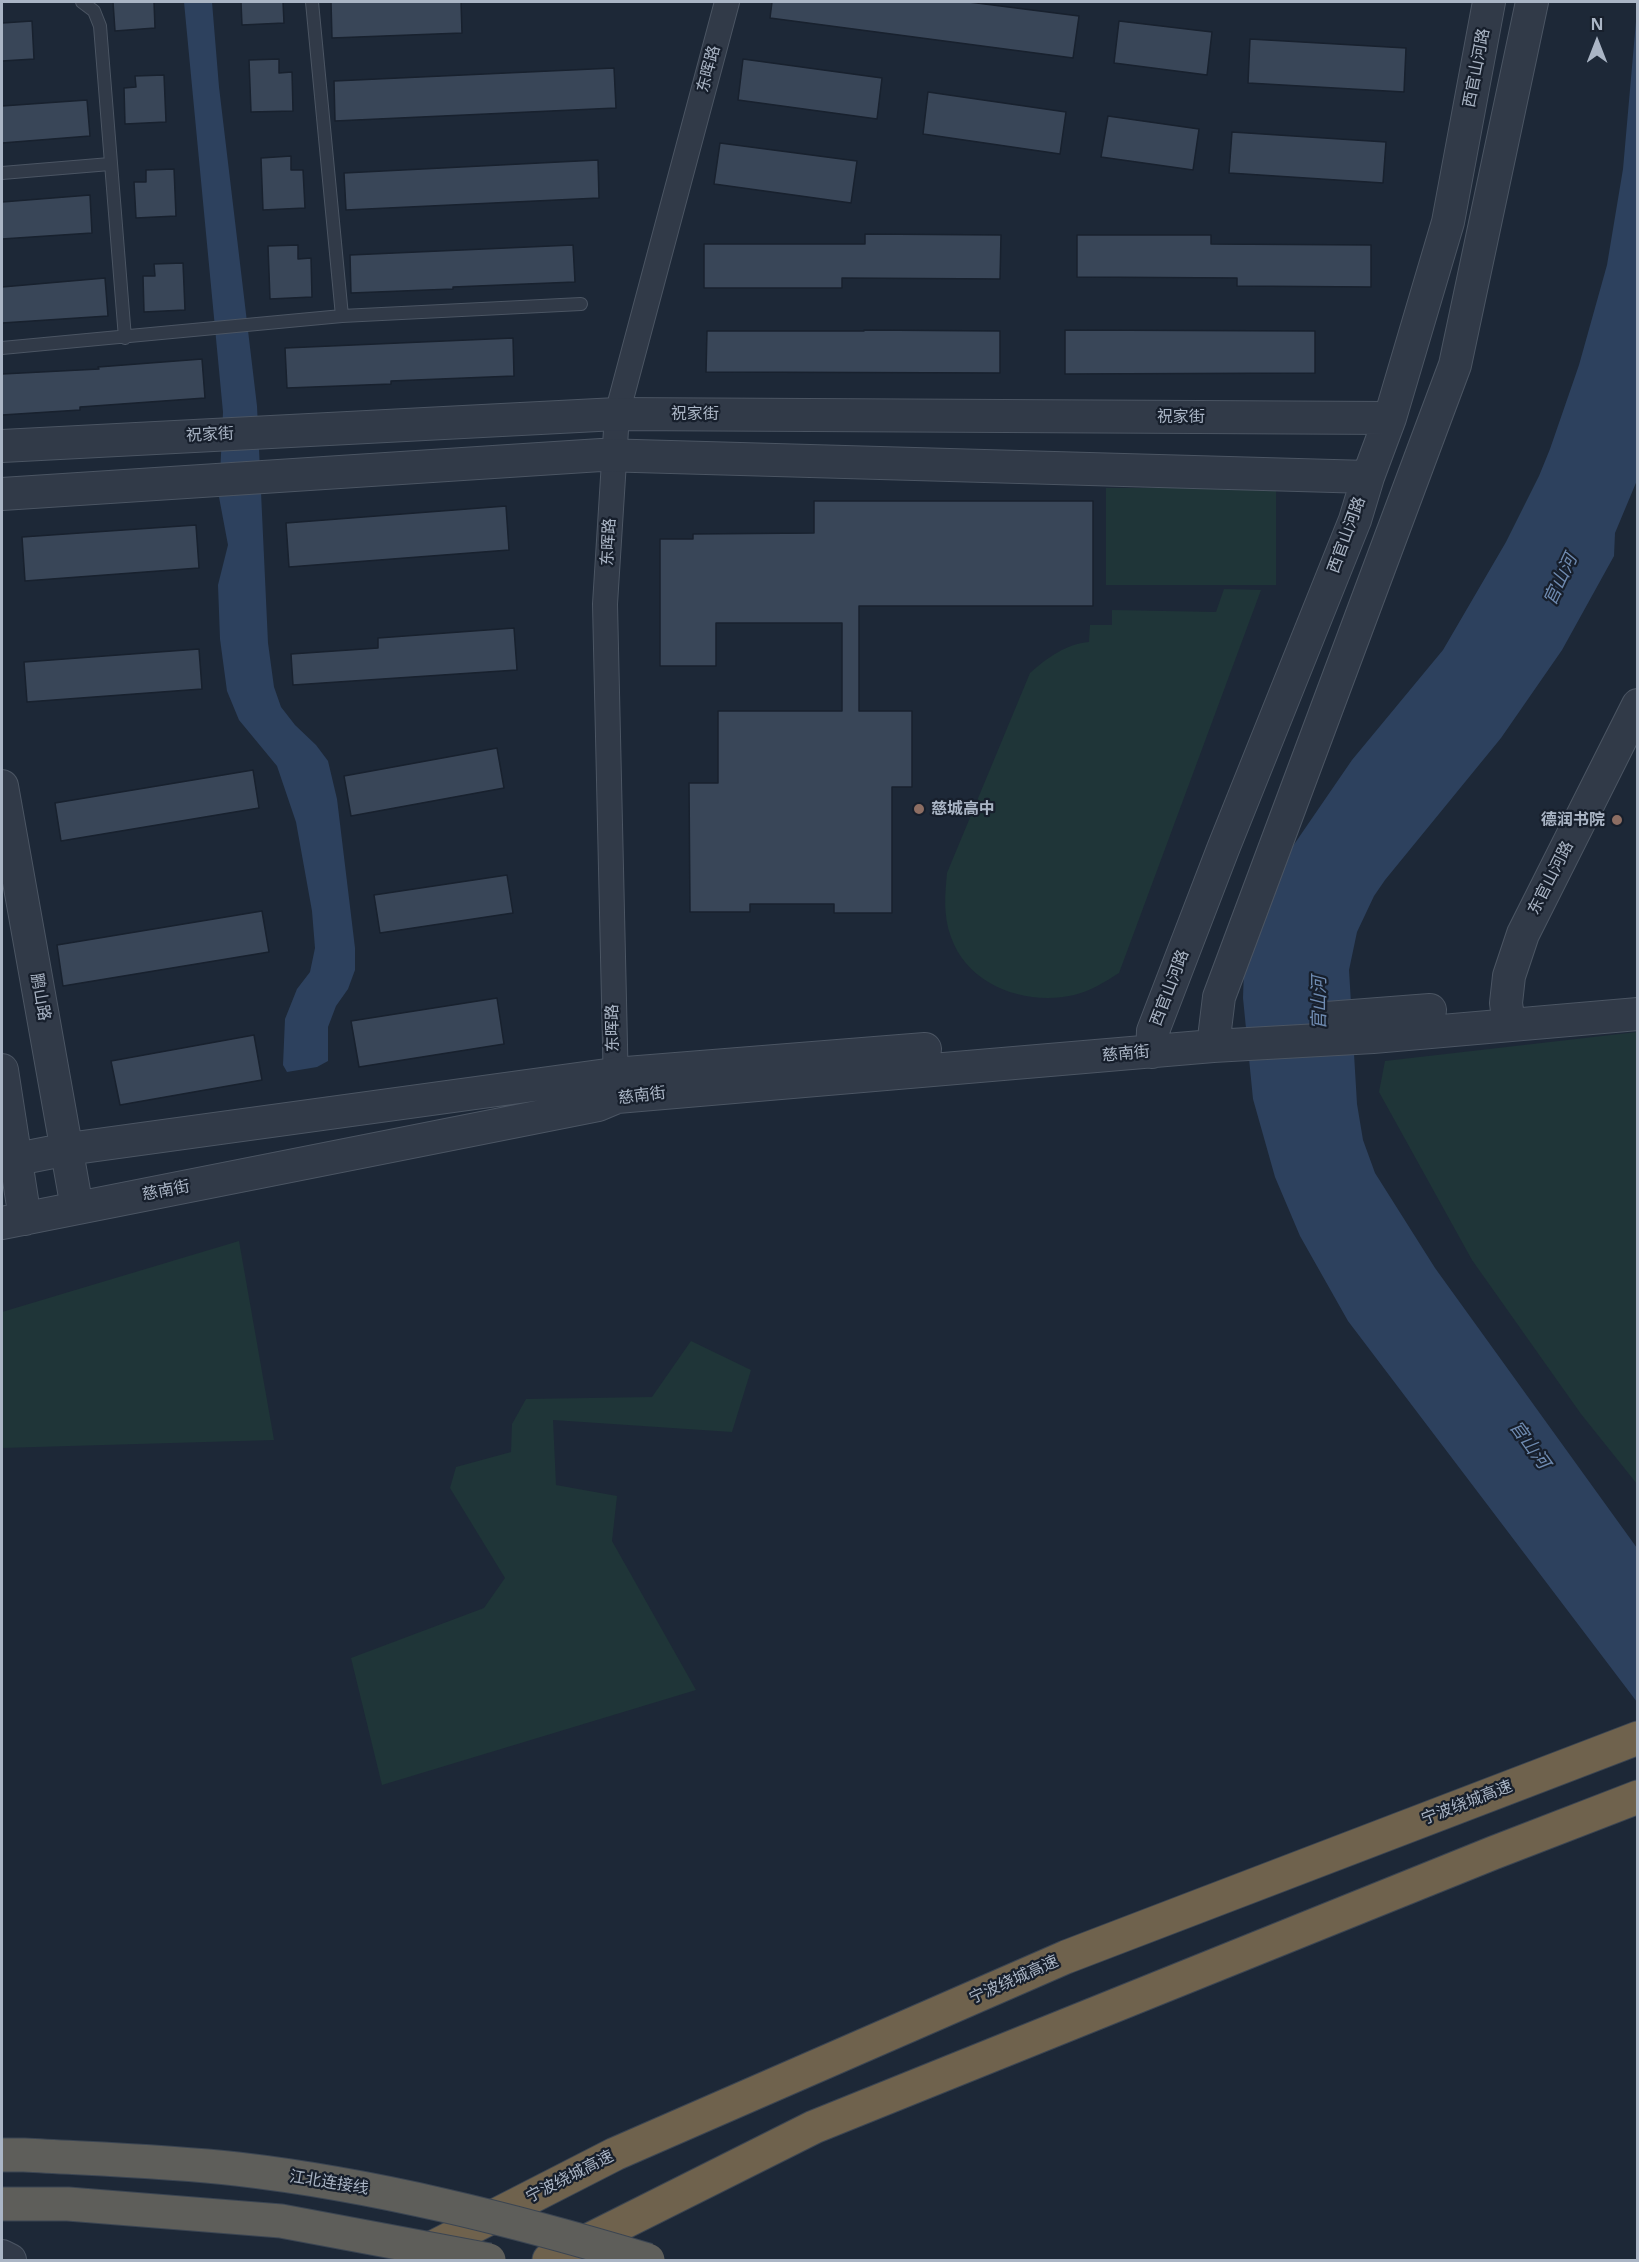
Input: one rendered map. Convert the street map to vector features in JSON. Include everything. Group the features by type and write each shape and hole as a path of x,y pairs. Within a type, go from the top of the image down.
{"highway":[{"name":"宁波绕城高速","path":"407,2260 615,2154 1066,1957 1638,1738"},
{"path":"549,2260 814,2127 1638,1797"},
{"name":"江北连接线","path":"2,2155 237,2169 377,2191 547,2230 648,2260"},
{"path":"2,2204 68,2204 281,2221 489,2260"}],"street":[{"name":"东晖路","path":"615,1086 605,604 617,414 727,2"},
{"name":"西官山河路","path":"1153,1041 1223,849 1355,520 1390,418 1448,222 1489,2"},
{"path":"1215,1036 1219,997 1455,365 1532,2"},
{"name":"祝家街","path":"2,446 617,414 1390,418"},
{"path":"2,494 614,456 1368,477"},
{"name":"东官山河路","path":"1507,1014 1509,976 1523,934 1638,705"},
{"name":"鹏山路","path":"2,786 77,1208"},
{"path":"1507,1014 1638,992"},
{"path":"1507,1014 1638,1014"},
{"name":"慈南街","path":"9,1161 68,1149 615,1086 1507,1014"},
{"path":"2,1070 13,1221"},
{"name":"慈南街","path":"13,1221 598,1105 615,1086"},
{"path":"2,2256 10,2260"}],"lane":[{"path":"82,2 94,11 100,26 125,338"},
{"path":"312,2 342,316"},
{"path":"2,173 110,164"},
{"path":"2,348 342,316 581,304"}],"green space":[{"path":"1106,488 1276,488 1276,585 1106,585"},
{"path":"1224,589 1261,590 1119,973 1086,991 1056,998 1018,994 1001,989 985,980 959,954 948,929 945,897 947,873 1030,673 1057,653 1089,642 1090,625 1112,625 1112,610 1216,612"},
{"path":"1638,1032 1637,1484 1581,1414 1472,1260 1379,1092 1385,1061"},
{"path":"239,1241 274,1440 2,1448 2,1312"},
{"path":"691,1341 751,1370 732,1432 553,1420 556,1485 617,1496 612,1541 696,1690 382,1785 351,1658 484,1608 505,1578 450,1488 456,1467 511,1452 512,1424 526,1399 652,1397"}],"water":[{"path":"184,2 212,2 219,87 257,406 268,643 274,687 281,707 328,761 337,799 355,948 355,970 348,989 336,1006 328,1027 328,1061 317,1067 287,1072 283,1065 285,1019 297,989 310,972 315,948 312,911 296,822 277,766 239,720 227,691 220,639 218,585 228,545 219,497 223,412"},
{"name":"官山河","path":"1637,10 1638,478 1615,533 1614,556 1562,650 1501,738 1374,896 1357,932 1349,970 1357,1104 1363,1140 1375,1173 1435,1268 1637,1548 1637,1702 1348,1321 1300,1236 1275,1177 1253,1099 1243,998 1244,969 1282,862 1352,760 1443,650 1506,542 1550,449 1579,365 1607,265 1623,169"}],"building":[{"path":"113,2 154,2 155,28 115,31"},
{"path":"241,2 283,2 284,23 242,25"},
{"path":"331,2 461,2 462,33 332,38"},
{"path":"772,2 969,2 1079,16 1073,58 770,18"},
{"path":"32,21 34,59 2,61 2,23"},
{"path":"1119,21 1212,32 1207,75 1114,63"},
{"path":"1250,39 1406,48 1404,92 1248,83"},
{"path":"279,59 279,73 292,72 293,111 251,112 249,60"},
{"path":"743,59 882,78 877,119 738,100"},
{"path":"614,68 616,108 335,121 334,81"},
{"path":"164,75 166,122 125,124 124,88 136,87 135,76"},
{"path":"928,92 1066,112 1060,154 923,134"},
{"path":"87,100 90,136 2,143 2,106"},
{"path":"1108,116 1199,129 1193,170 1101,157"},
{"path":"1232,132 1386,142 1383,183 1229,173"},
{"path":"720,143 857,161 851,203 714,184"},
{"path":"291,156 291,170 303,170 305,208 263,210 261,158"},
{"path":"598,160 599,198 346,210 344,173"},
{"path":"174,169 176,216 136,218 134,182 146,182 146,170"},
{"path":"90,195 92,233 2,239 2,202"},
{"path":"865,234 1001,235 1000,279 842,278 842,288 704,288 704,244 865,244"},
{"path":"1077,235 1211,235 1211,244 1371,245 1371,287 1237,286 1237,278 1077,277"},
{"path":"298,245 298,259 311,258 312,297 270,299 268,246"},
{"path":"573,245 575,282 351,293 350,255"},
{"path":"183,263 185,310 144,312 143,276 155,276 154,264"},
{"path":"105,278 108,316 2,323 2,287"},
{"path":"1065,330 1315,331 1315,373 1065,374"},
{"path":"707,331 1000,331 1000,373 706,372"},
{"path":"513,338 514,376 287,388 285,348"},
{"path":"202,359 205,398 2,415 2,374 99,369 98,367"},
{"path":"814,501 1093,501 1093,606 859,606 859,711 912,711 912,787 892,787 892,913 834,913 834,904 750,904 750,912 690,912 689,783 718,783 718,711 842,711 842,623 716,623 716,666 660,666 660,539 693,539 693,534 814,533"},
{"path":"506,506 509,550 289,567 286,523"},
{"path":"196,525 199,568 25,581 22,537"},
{"path":"514,628 517,670 293,685 291,654 378,648 378,638"},
{"path":"199,649 202,689 27,702 24,662"},
{"path":"497,748 504,788 351,816 344,776"},
{"path":"253,770 259,808 61,841 55,803"},
{"path":"507,875 513,913 380,933 374,895"},
{"path":"262,911 269,952 63,986 57,945"},
{"path":"497,998 504,1044 359,1067 351,1021"},
{"path":"254,1035 262,1080 120,1105 111,1061"}],"place":[{"name":"慈城高中","path":"919,809"},
{"name":"德润书院","path":"1617,820"}]}
